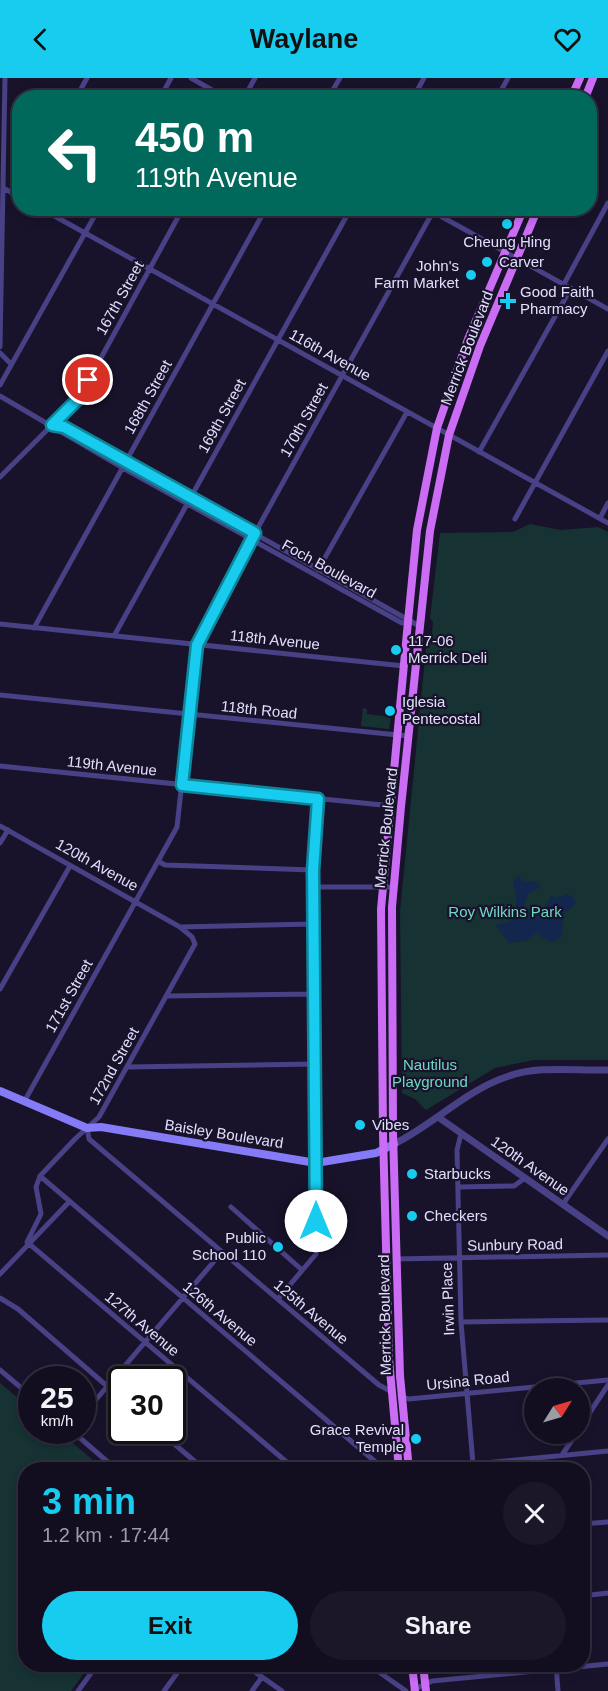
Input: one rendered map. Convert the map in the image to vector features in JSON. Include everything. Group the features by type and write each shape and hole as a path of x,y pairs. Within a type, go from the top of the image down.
{"main road":[{"name":"Merrick Boulevard","path":"398,1462 391,1392 387,1259 382,887 417,530 436,428 466,345 521,216"},
{"name":"Merrick Boulevard","path":"410,1462 402,1396 394,1144 393,887 408,736 422,627 430,531 449,435 479,348 535,216"},
{"path":"466,345 479,348"},
{"name":"Baisley Boulevard","path":"0,1091 87,1128 101,1127 316,1163 384,1149 394,1144"},
{"path":"412,1672 412,1691"},
{"path":"424,1672 426,1688"}],"street":[{"path":"0,347 5,189 5,78"},
{"path":"191,78 212,90"},
{"path":"5,189 12,193"},
{"path":"564,284 608,203"},
{"name":"116th Avenue","path":"54,216 608,523"},
{"path":"0,385 95,216"},
{"name":"167th Street","path":"0,477 79,398 179,216"},
{"name":"168th Street","path":"34,628 262,216"},
{"name":"169th Street","path":"114,636 347,216"},
{"name":"170th Street","path":"197,645 255,533 431,216"},
{"path":"444,216 608,309"},
{"path":"479,452 571,288"},
{"path":"515,519 608,351"},
{"path":"0,353 11,364"},
{"name":"Foch Boulevard","path":"0,396 123,468 315,575 402,622 409,621"},
{"path":"315,575 407,412"},
{"name":"Foch Boulevard","path":"52,425 64,427 422,627"},
{"path":"600,518 608,503"},
{"name":"118th Avenue","path":"0,624 404,666"},
{"name":"171st Street","path":"24,1102 177,827 197,645"},
{"name":"118th Road","path":"0,695 408,736"},
{"name":"119th Avenue","path":"0,766 401,807"},
{"path":"278,1299 316,1254 313,870 318,799"},
{"name":"120th Avenue","path":"0,826 180,927"},
{"path":"0,843 8,830"},
{"path":"158,861 165,865 313,870"},
{"path":"0,989 70,866"},
{"path":"313,887 393,887"},
{"path":"180,927 313,924"},
{"name":"172nd Street","path":"40,1176 99,1117 195,944 192,936 180,927"},
{"path":"167,996 313,994"},
{"path":"127,1067 314,1064"},
{"name":"Baisley Boulevard","path":"394,1144 506,1077 527,1071 608,1071"},
{"name":"120th Avenue","path":"438,1117 608,1236"},
{"name":"125th Avenue","path":"87,1128 89,1139 384,1389 402,1396"},
{"name":"Irwin Place","path":"461,1134 457,1150 461,1322 473,1462"},
{"path":"562,1204 608,1139"},
{"path":"0,1274 27,1242 41,1214 36,1187 40,1176"},
{"name":"126th Avenue","path":"40,1176 377,1462"},
{"path":"458,1187 514,1186 525,1178"},
{"path":"27,1242 39,1234 69,1202"},
{"path":"231,1207 302,1270"},
{"name":"127th Avenue","path":"27,1242 287,1462"},
{"path":"96,1399 222,1252"},
{"name":"Sunbury Road","path":"387,1259 608,1255"},
{"path":"0,1298 18,1310 107,1386"},
{"path":"461,1322 608,1320"},
{"path":"0,1370 18,1385"},
{"name":"Ursina Road","path":"402,1396 410,1399 608,1380"},
{"path":"590,1412 608,1385"},
{"path":"87,1444 108,1462"},
{"path":"174,1444 196,1462"},
{"path":"562,1455 569,1444"},
{"path":"493,1462 608,1451"},
{"path":"590,1523 608,1522"},
{"path":"590,1595 608,1593"},
{"path":"590,1665 608,1664"},
{"path":"78,1691 92,1672"},
{"path":"164,1691 178,1672"},
{"path":"255,1672 282,1691"},
{"path":"381,1672 412,1691 426,1688 432,1681 512,1672"},
{"path":"556,1672 558,1691"},
{"path":"252,1691 262,1677"}],"green space":[{"name":"Roy Wilkins Park","path":"530,524 561,530 598,527 608,532 608,1060 534,1060 495,1068 426,1110 415,1099 402,1093 400,911 427,639 432,634 433,622 430,618 440,533 513,532"},
{"path":"363,708 367,709 367,714 391,717 389,729 361,726"},
{"path":"0,1383 18,1398 18,1444 74,1444 95,1462 18,1462 18,1672 85,1672 71,1691 0,1691"}],"water":[{"path":"518,875 523,882 535,881 541,887 528,893 524,907 529,912 541,916 551,896 558,898 567,894 575,899 575,904 563,915 562,936 552,943 536,933 529,940 509,943 496,925 511,921 516,902 513,883"}],"place":[{"name":"Cheung Hing","path":"507,224"},
{"name":"Carver","path":"487,262"},
{"name":"John's Farm Market","path":"471,275"},
{"name":"Good Faith Pharmacy","path":"508,301"},
{"name":"117-06 Merrick Deli","path":"396,650"},
{"name":"Iglesia Pentecostal","path":"390,711"},
{"name":"Vibes","path":"360,1125"},
{"name":"Starbucks","path":"412,1174"},
{"name":"Checkers","path":"412,1216"},
{"name":"Public School 110","path":"278,1247"},
{"name":"Grace Revival Temple","path":"416,1439"}],"route":[{"path":"88,380 79,398 52,425 64,427 255,533 197,645 182,785 318,799 313,870 316,1221"}],"park label":[{"name":"Nautilus Playground","path":"430,1074"}]}
